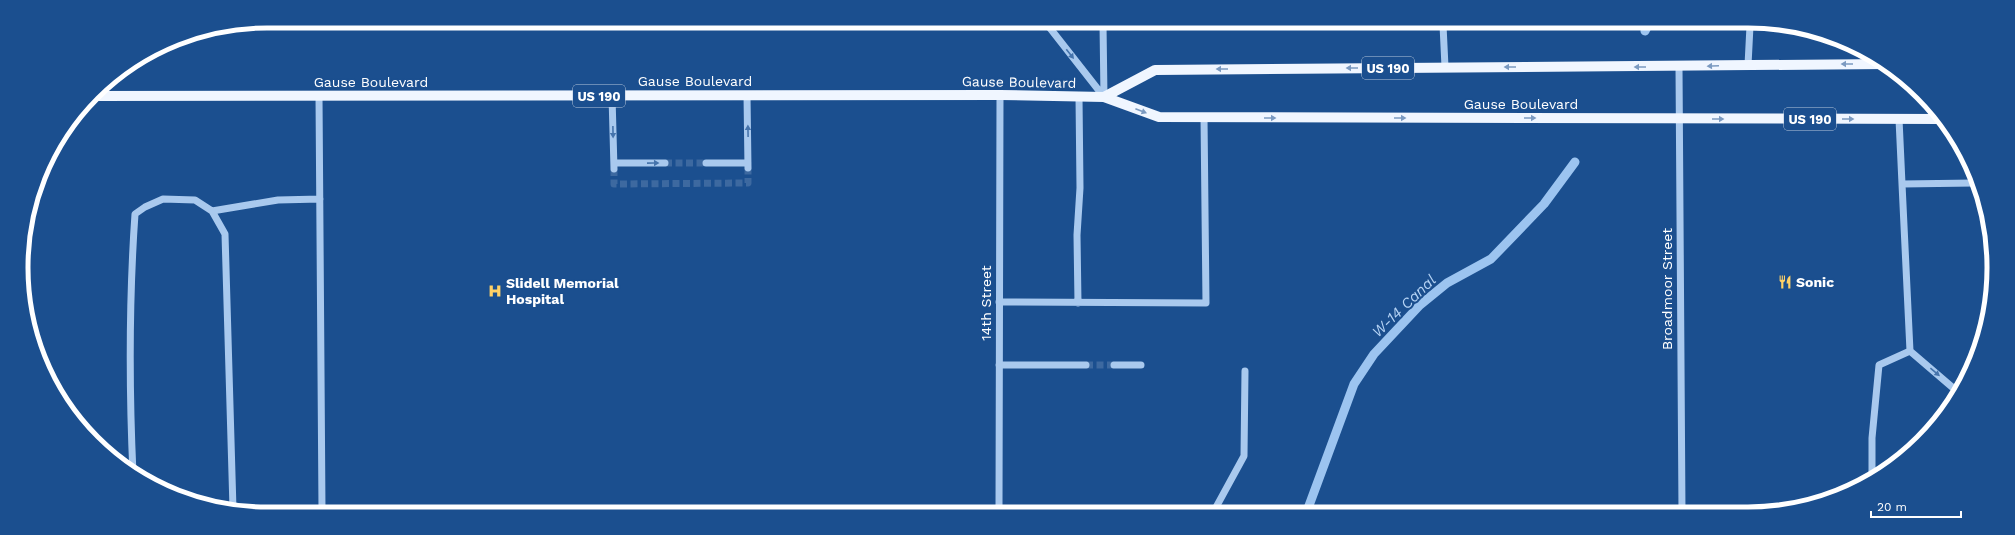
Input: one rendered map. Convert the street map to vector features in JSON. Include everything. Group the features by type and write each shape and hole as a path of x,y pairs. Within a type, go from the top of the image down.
{"main road":[{"name":"US 190","path":"1104,97 1155,70 1445,67 1679,67 1874,64"},
{"name":"Gause Boulevard","path":"100,96 1000,94 1104,97 1159,118 1936,119"}],"street":[{"path":"1050,28 1104,97"},
{"path":"1103,28 1104,97"},
{"path":"1443,28 1445,67"},
{"path":"1748,65 1750,28"},
{"name":"Broadmoor Street","path":"1679,67 1682,507"},
{"name":"14th Street","path":"999,507 1000,94"},
{"path":"706,163 748,165 747,95"},
{"path":"319,96 322,507"},
{"path":"612,96 614,166 665,163"},
{"path":"1078,303 1077,235 1080,188 1079,96"},
{"path":"999,302 1206,303 1204,118"},
{"path":"1899,119 1910,351 1952,387 1955,387"},
{"path":"1902,184 1971,183"},
{"path":"133,466 131,426 132,270 135,214 145,207 164,199 196,200 212,211 225,234 233,504"},
{"path":"212,211 278,200 320,199"},
{"path":"1872,472 1872,438 1879,365 1910,351"},
{"path":"999,364 1086,364"},
{"path":"1114,364 1141,364"},
{"path":"1216,507 1244,456 1245,370"}],"waterway":[{"name":"W-14 Canal","path":"1308,507 1354,384 1374,354 1420,305 1447,283 1491,259 1544,204 1575,162"}],"tunnel":[{"path":"665,163 706,163"},
{"path":"614,169 614,184 748,183 748,168"},
{"path":"1086,365 1114,365"}],"place":[{"name":"Sonic","path":"1785,282"},
{"name":"Slidell Memorial Hospital","path":"495,291"}]}
